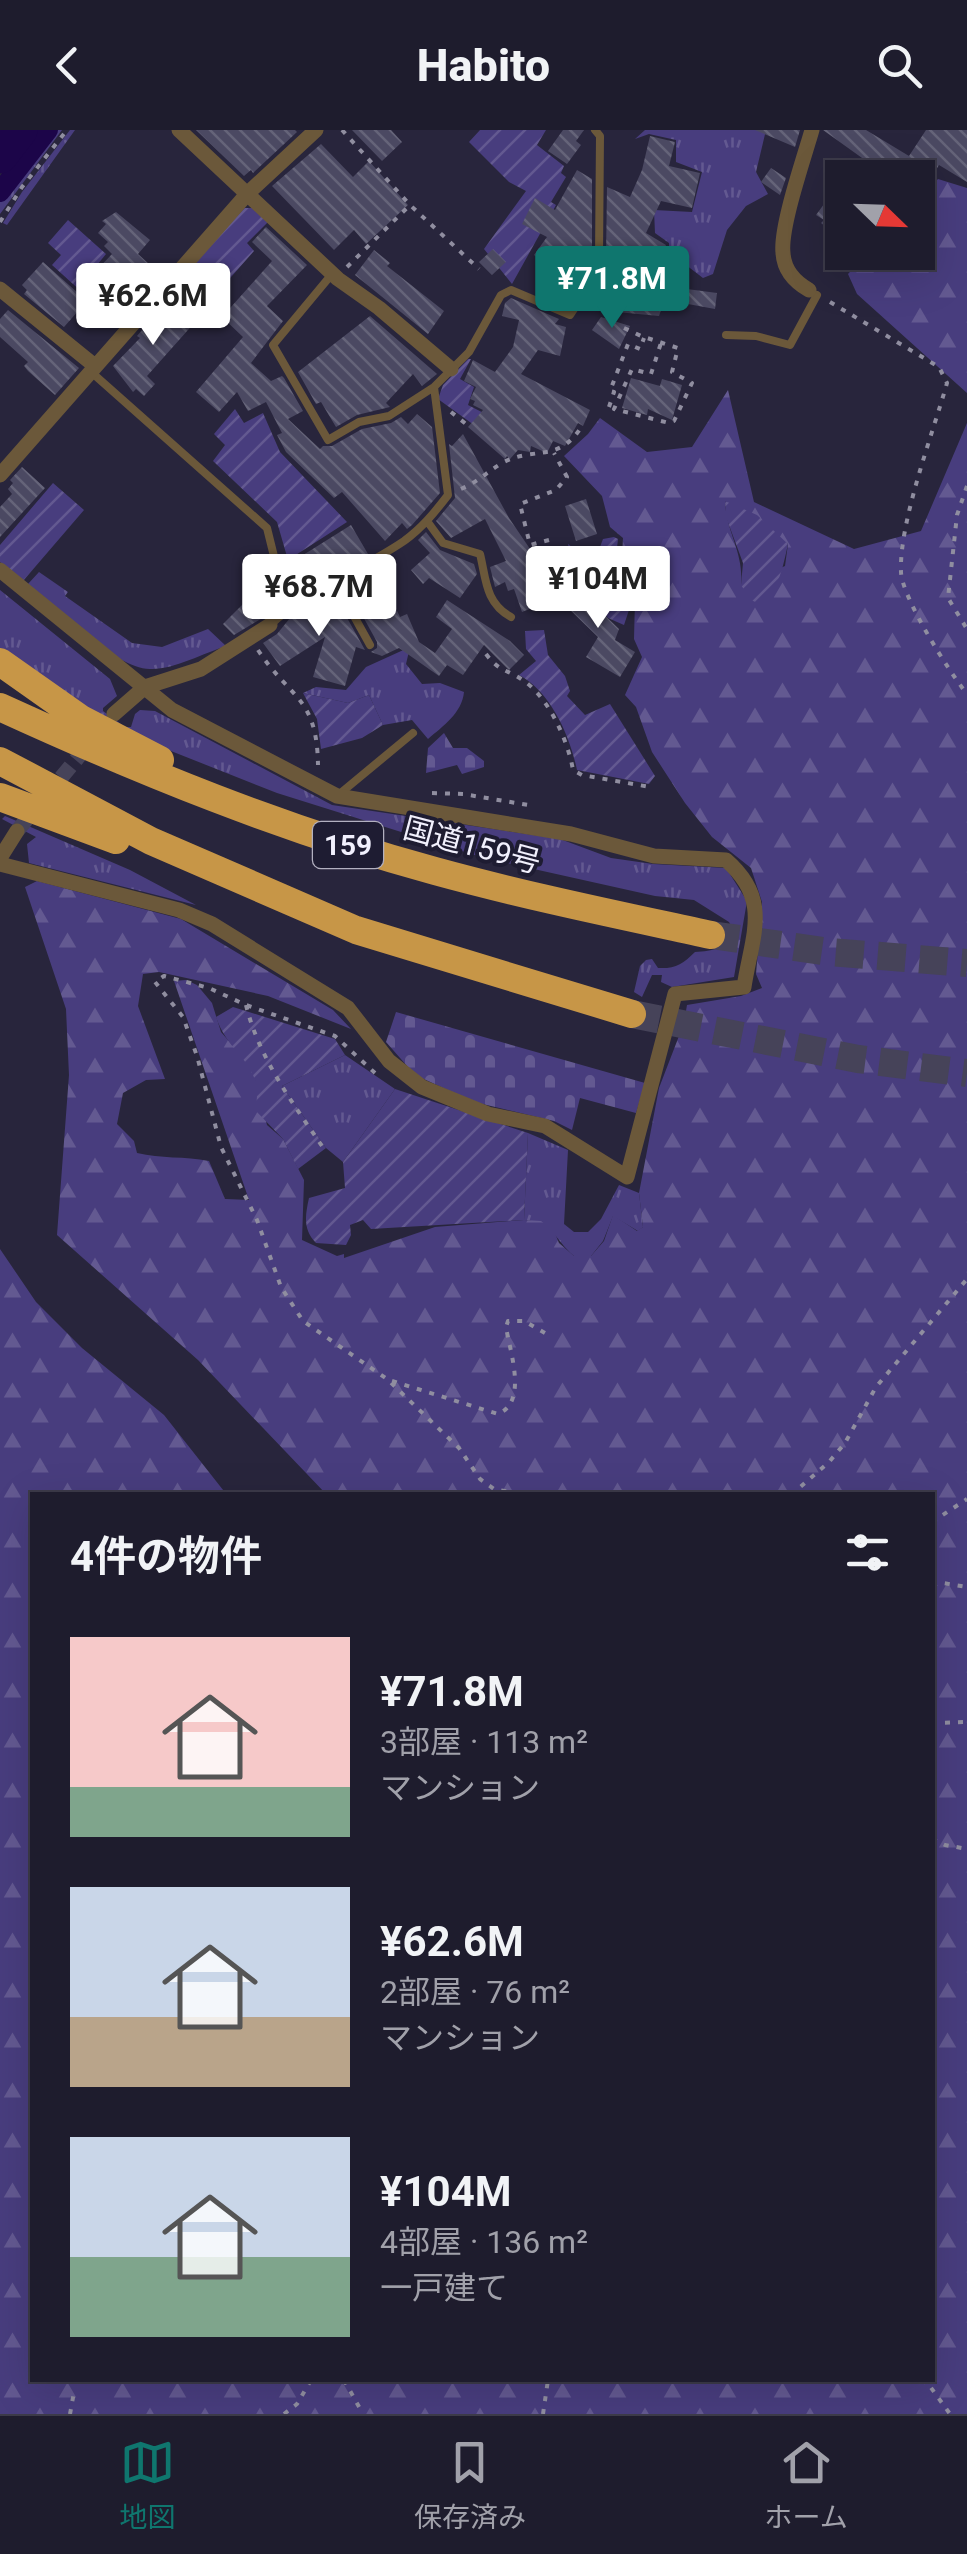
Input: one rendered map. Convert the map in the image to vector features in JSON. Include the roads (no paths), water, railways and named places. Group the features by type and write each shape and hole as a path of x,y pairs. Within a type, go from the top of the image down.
{"highway":[{"name":"159","path":"0,662 81,719 149,756 441,860 638,920"},
{"name":"国道159号","path":"0,708 171,783 282,823 434,871 711,936"},
{"name":"159","path":"0,760 151,841 356,930"},
{"name":"159","path":"0,797 356,930 632,1014"}],"street":[{"path":"179,130 334,276 379,308 451,370"},
{"path":"0,475 248,193 316,130"},
{"path":"812,130 782,253 792,280 813,293"},
{"path":"0,289 93,368"},
{"path":"0,570 172,710 337,796 571,834 654,856 726,860 755,896 744,988 675,994 627,1177 544,1126 488,1114 447,1099 404,1076 339,1002 212,924 179,910 0,861 17,831"},
{"path":"114,714 146,687 201,669 270,624"}],"lane":[{"path":"334,276 274,345 328,440 359,422 389,416 434,387 469,352 500,296 511,290 570,315 594,279 601,237 600,136 595,130"},
{"path":"726,336 756,336 790,345 813,293"},
{"path":"93,368 267,528 287,609"},
{"path":"270,624 287,609 404,541 448,495 434,387"},
{"path":"427,521 444,543 480,554 488,592 498,609 510,616"},
{"path":"334,580 370,645"},
{"path":"337,796 413,732"}],"waterway":[{"path":"0,156 20,130"},
{"path":"0,192 48,130"}],"tunnel":[{"path":"17,831 89,744"},
{"path":"711,935 830,952 967,963"},
{"path":"632,1014 858,1059 967,1073"}]}
